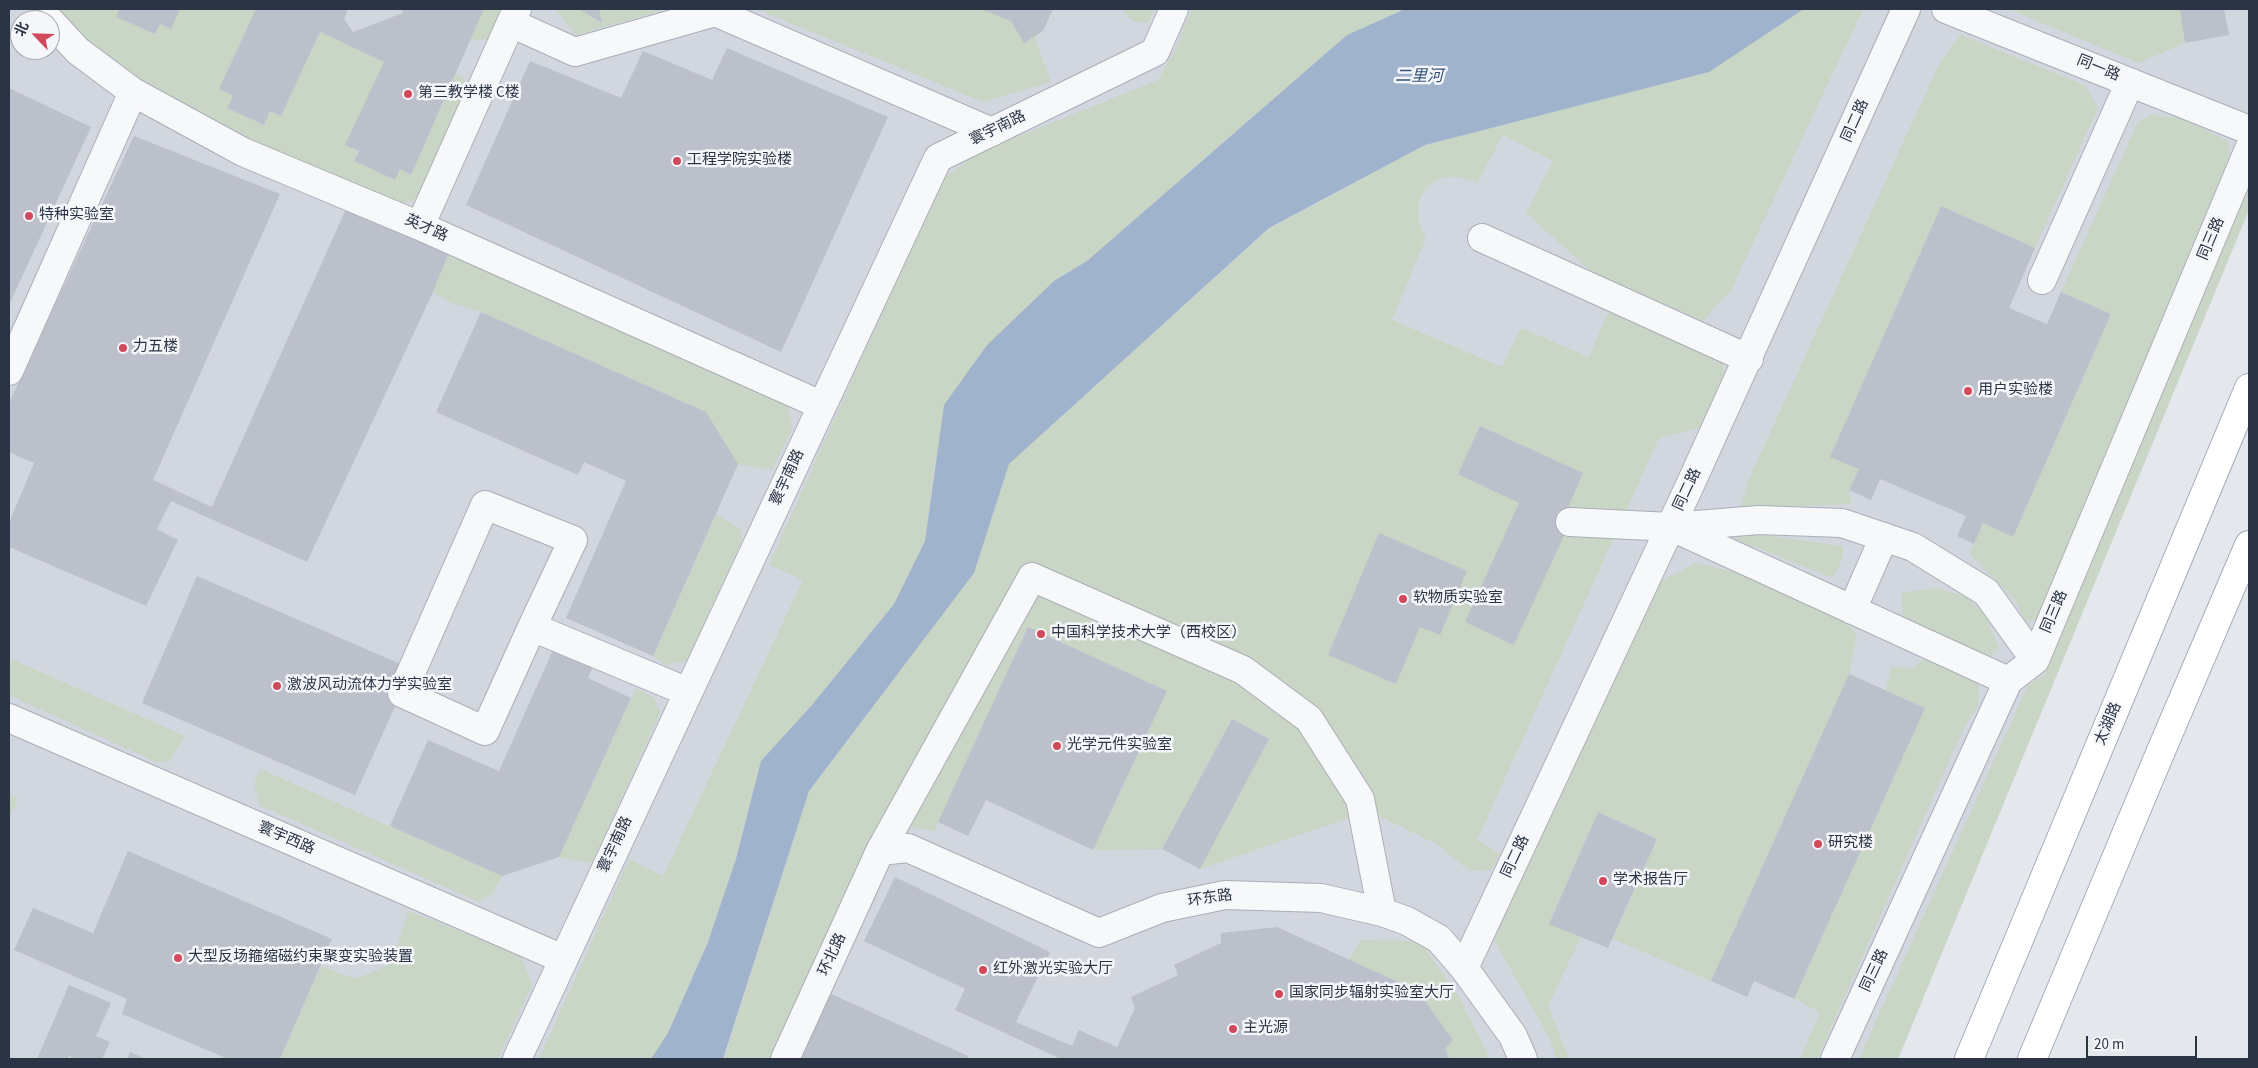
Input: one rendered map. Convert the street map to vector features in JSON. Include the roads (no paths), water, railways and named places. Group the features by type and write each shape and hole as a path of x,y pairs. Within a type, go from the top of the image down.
{"main road":[{"name":"太湖路","path":"1969,1059 2249,388"},
{"path":"2032,1059 2249,545"}],"street":[{"name":"寰宇南路","path":"518,1059 938,158 1155,52 1174,9"},
{"name":"同二路","path":"1464,968 1671,527 1906,9"},
{"name":"同一路","path":"1946,9 2249,130"},
{"path":"420,226 514,16 575,52 715,12 992,132"},
{"name":"英才路","path":"60,31 78,51 133,92 243,152 420,226 822,405"},
{"path":"2042,280 2130,82"},
{"path":"9,371 133,92"},
{"name":"同三路","path":"1834,1059 2008,681 2035,660 2249,149"},
{"path":"1482,238 1748,359"},
{"path":"484,505 573,540 532,626 485,731 402,693 484,505"},
{"path":"1570,522 1671,527 1759,520 1842,523 1913,547 1986,592 2035,660"},
{"path":"1671,527 2008,681"},
{"path":"1852,610 1884,537"},
{"name":"环北路","path":"785,1059 880,851 1032,577 1243,670 1309,719 1360,799 1382,912"},
{"path":"532,626 688,692"},
{"name":"寰宇西路","path":"9,718 563,959"},
{"name":"环东路","path":"880,851 908,848 1099,933 1162,908 1225,895 1321,898 1382,912 1408,921 1439,939 1464,968 1513,1036 1523,1059"}],"water":[{"name":"二里河","path":"1405,9 1804,9 1709,72 1425,145 1269,228 1009,464 974,573 809,791 723,1059 651,1059 668,1033 708,942 736,859 761,761 812,705 894,604 925,541 944,405 987,345 1054,281 1087,261 1347,35"}],"place":[{"name":"第三教学楼 C楼","path":"408,94"},
{"name":"工程学院实验楼","path":"677,161"},
{"name":"特种实验室","path":"29,216"},
{"name":"力五楼","path":"123,348"},
{"name":"用户实验楼","path":"1968,391"},
{"name":"软物质实验室","path":"1403,599"},
{"name":"中国科学技术大学（西校区）","path":"1041,634"},
{"name":"激波风动流体力学实验室","path":"277,686"},
{"name":"光学元件实验室","path":"1057,746"},
{"name":"研究楼","path":"1818,844"},
{"name":"学术报告厅","path":"1603,881"},
{"name":"大型反场箍缩磁约束聚变实验装置","path":"178,958"},
{"name":"红外激光实验大厅","path":"983,970"},
{"name":"国家同步辐射实验室大厅","path":"1279,994"},
{"name":"主光源","path":"1233,1029"}]}
